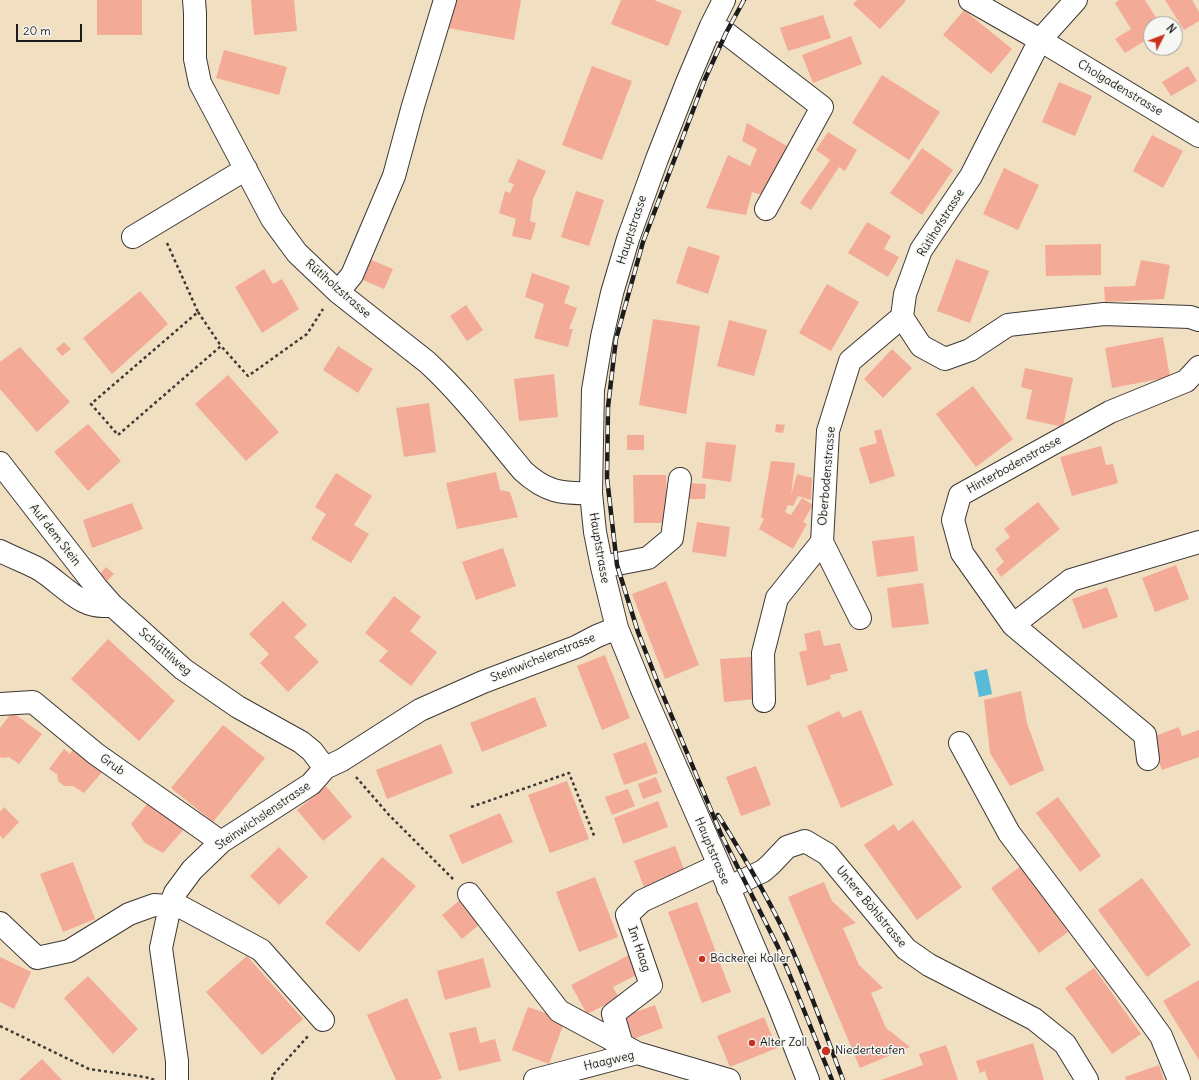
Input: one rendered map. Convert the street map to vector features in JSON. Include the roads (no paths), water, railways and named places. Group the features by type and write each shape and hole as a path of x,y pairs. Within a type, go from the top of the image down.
{"street":[{"name":"Rütiholzstrasse","path":"194,0 195,59 200,83 272,219 297,253 338,292 427,362 475,413 523,472 546,488 561,493 591,493"},
{"path":"338,292 352,275 394,176 413,106 445,0"},
{"name":"Hauptstrasse","path":"724,0 688,80 630,232 607,314 593,390 590,466 591,493 595,532 617,628 643,692 779,1006 808,1080"},
{"path":"970,0 1040,40"},
{"name":"Rütihofstrasse","path":"902,317 904,294 921,250 971,176 1040,40 1076,0"},
{"path":"711,26 726,33 822,107 766,209"},
{"name":"Cholgadenstrasse","path":"1040,40 1199,136"},
{"path":"133,237 246,169"},
{"path":"902,317 921,346 945,359 970,350 1008,325 1104,314 1190,317 1199,320"},
{"name":"Oberbodenstrasse","path":"860,618 822,542 828,431 850,361 902,317"},
{"name":"Hinterbodenstrasse","path":"1148,759 1145,735 1013,625 962,553 953,520 960,495 1110,412 1186,381 1199,367"},
{"name":"Auf dem Stein","path":"0,463 97,588 112,605"},
{"path":"602,567 648,558 672,538 680,479"},
{"name":"Oberbodenstrasse","path":"764,701 763,653 777,598 822,542"},
{"path":"1013,625 1071,580 1199,542"},
{"path":"0,551 38,568 82,601 102,607 112,605"},
{"name":"Schlättliweg","path":"112,605 183,669 238,707 301,742 333,764"},
{"name":"Steinwichslenstrasse","path":"177,1080 177,1061 161,948 170,906 175,893 192,870 221,842 311,784 333,764 420,710 483,682 576,647 617,628"},
{"name":"Grub","path":"0,704 33,702 96,754 221,842"},
{"path":"960,744 1009,833 1161,1036 1179,1080"},
{"name":"Untere Böhlstrasse","path":"728,888 763,872 787,847 805,841 828,854 906,949 929,965 1034,1019 1065,1044 1087,1080"},
{"name":"Im Haag","path":"629,1049 613,1014 651,985 627,915 642,902 719,865"},
{"path":"469,894 559,1011 629,1049"},
{"path":"0,923 37,958 69,951 129,914 154,905 181,907 261,950 323,1020"},
{"name":"Haagweg","path":"535,1080 629,1049 690,1074 728,1080"}],"water":[{"path":"987,669 992,694 979,697 974,672"}],"railway":[{"path":"744,0 726,33 705,79 643,242 616,339 608,407 607,478 617,565 638,632 721,834 778,947 832,1080"},
{"path":"718,815 754,875 787,938 795,955 843,1080"}],"place":[{"name":"Bäckerei Koller","path":"702,959"},
{"name":"Alter Zoll","path":"752,1043"},
{"name":"Niederteufen","path":"826,1051"}]}
